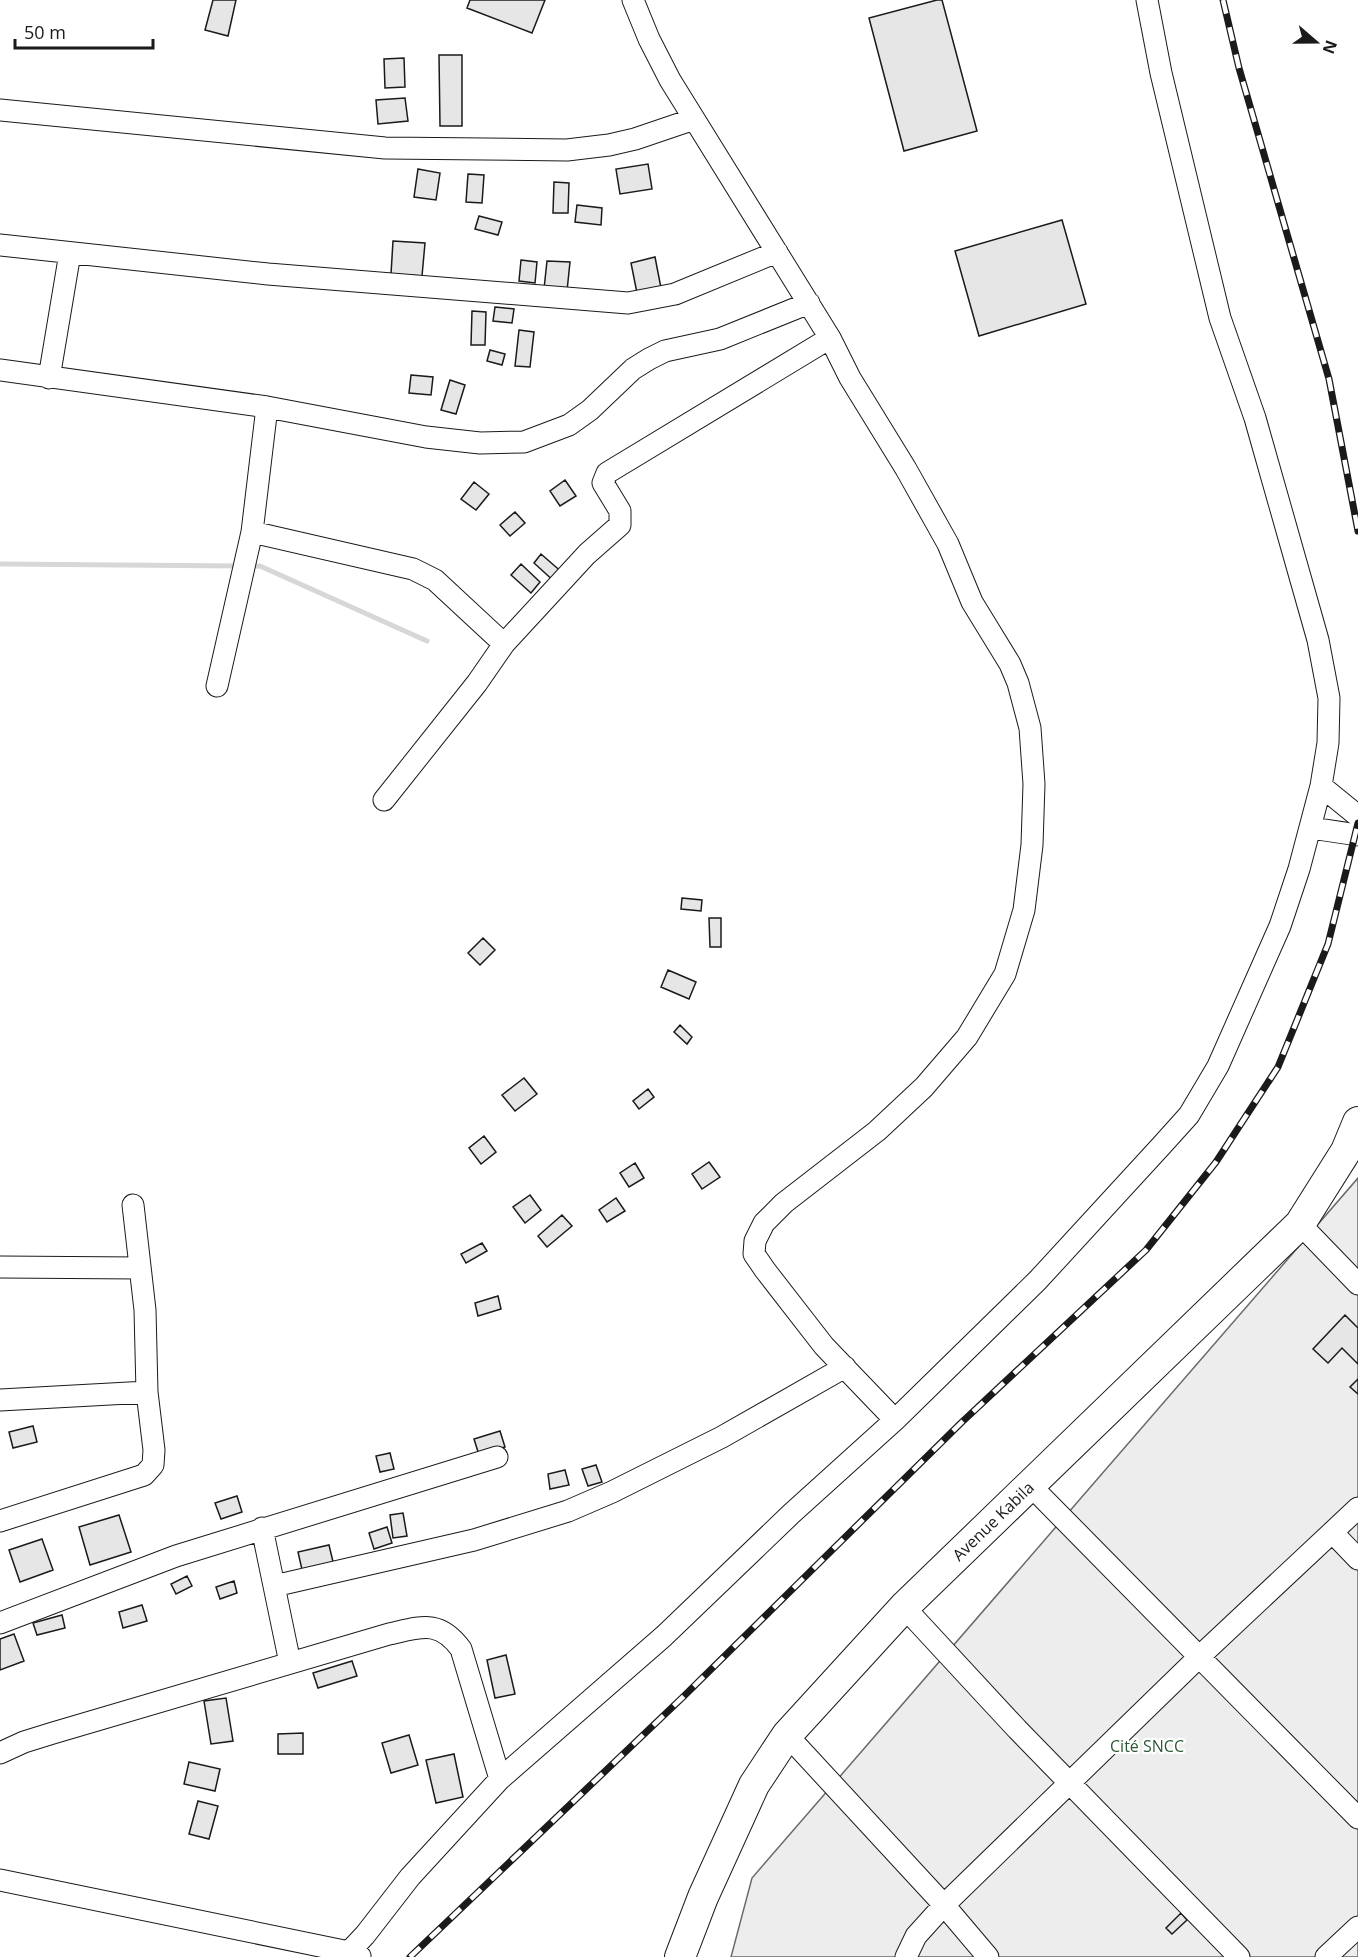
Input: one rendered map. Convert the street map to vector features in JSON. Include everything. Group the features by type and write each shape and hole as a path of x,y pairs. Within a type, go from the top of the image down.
{"highway":[{"name":"Avenue Kabila","path":"680,1957 703,1897 754,1785 787,1735 904,1607 1300,1224 1346,1150 1358,1122"}],"street":[{"path":"633,0 649,39 694,119 831,338 850,378 906,469 948,544 972,602 1010,664 1018,683 1030,728 1034,784 1032,845 1024,910 1005,974 967,1037 924,1087 877,1131 784,1203 764,1223 755,1241 754,1254 824,1346 895,1420"},
{"path":"0,1880 355,1954 365,1935 411,1877 500,1779 664,1636 791,1514 895,1420 1038,1280 1189,1115 1218,1066 1280,926 1311,828 1321,786 1328,743 1329,698 1318,640 1255,418 1220,318 1163,83 1147,0"},
{"path":"0,110 385,148 567,150 635,139 694,119"},
{"path":"0,245 268,274 628,303 675,294 777,252"},
{"path":"49,378 70,254"},
{"path":"0,370 187,394 426,437 480,443 524,442 569,425 590,410 633,369 665,351 720,339 809,303"},
{"path":"384,800 477,683 504,644 587,554 620,525 620,511 603,483 607,473 831,338"},
{"path":"217,686 252,532 267,407"},
{"path":"252,532 413,569 435,580 504,644"},
{"path":"1321,786 1358,816"},
{"path":"1311,828 1358,835"},
{"path":"0,1521 144,1475 153,1465 154,1450 147,1392 146,1319 133,1205"},
{"path":"1300,1224 1358,1284"},
{"path":"0,1267 139,1268"},
{"path":"274,1586 474,1540 568,1512 722,1437 845,1367"},
{"path":"0,1400 147,1392"},
{"path":"0,1623 156,1563 262,1528 497,1457"},
{"path":"1030,1485 1358,1818"},
{"path":"906,1957 916,1936 944,1905 1071,1784 1199,1657 1358,1508"},
{"path":"262,1528 290,1663"},
{"path":"1333,1533 1358,1559"},
{"path":"904,1607 1017,1729 1239,1957"},
{"path":"0,1753 43,1736 389,1634 422,1627 444,1631 461,1649 500,1779"},
{"path":"787,1735 944,1905 988,1957"},
{"path":"1326,1957 1358,1927"}],"shaded area":[{"name":"Cité SNCC","path":"1358,1178 1358,1957 731,1957 752,1878"}],"building":[{"path":"213,0 236,0 228,36 205,30"},
{"path":"470,0 545,0 532,33 467,8"},
{"path":"942,0 977,131 904,151 869,18"},
{"path":"439,55 462,55 462,126 440,126"},
{"path":"404,58 405,87 385,88 384,59"},
{"path":"405,98 408,121 378,124 376,100"},
{"path":"648,164 652,189 620,194 616,169"},
{"path":"418,169 440,173 436,200 414,197"},
{"path":"468,174 484,175 482,203 466,202"},
{"path":"554,182 569,183 568,213 553,213"},
{"path":"577,205 602,208 601,225 575,222"},
{"path":"479,216 502,222 498,235 475,229"},
{"path":"1062,220 1086,304 979,336 955,251"},
{"path":"393,241 425,243 422,276 391,274"},
{"path":"655,257 661,288 637,293 631,263"},
{"path":"521,260 537,262 535,283 519,281"},
{"path":"547,261 570,262 567,291 544,289"},
{"path":"495,307 514,309 512,323 493,321"},
{"path":"472,311 486,312 485,345 471,345"},
{"path":"519,330 534,332 530,367 515,366"},
{"path":"490,350 505,354 502,365 487,361"},
{"path":"411,375 433,377 431,395 409,393"},
{"path":"450,380 465,385 456,414 441,410"},
{"path":"565,480 576,496 560,506 550,491"},
{"path":"474,482 489,494 476,510 461,499"},
{"path":"515,512 525,523 510,536 500,525"},
{"path":"541,554 564,574 556,583 534,563"},
{"path":"521,564 540,582 531,593 511,575"},
{"path":"682,898 702,900 701,911 681,909"},
{"path":"709,918 721,918 721,947 710,947"},
{"path":"483,938 495,950 480,965 468,953"},
{"path":"668,970 696,982 689,999 661,987"},
{"path":"680,1025 692,1037 687,1044 674,1032"},
{"path":"524,1078 537,1094 515,1111 502,1095"},
{"path":"648,1089 654,1097 639,1109 633,1101"},
{"path":"484,1136 496,1152 481,1164 469,1148"},
{"path":"709,1162 720,1177 702,1189 692,1174"},
{"path":"635,1163 644,1178 629,1187 620,1173"},
{"path":"530,1195 541,1210 525,1223 513,1207"},
{"path":"616,1198 625,1211 607,1222 599,1210"},
{"path":"562,1215 572,1226 547,1247 538,1236"},
{"path":"482,1243 487,1251 466,1263 461,1254"},
{"path":"498,1296 501,1309 478,1316 475,1303"},
{"path":"1345,1315 1358,1328 1358,1364 1342,1348 1328,1363 1313,1349"},
{"path":"1358,1379 1358,1394 1350,1387"},
{"path":"33,1426 37,1442 13,1448 9,1432"},
{"path":"500,1431 505,1447 479,1455 474,1439"},
{"path":"390,1453 394,1469 380,1472 376,1456"},
{"path":"596,1465 602,1482 588,1486 582,1469"},
{"path":"565,1470 569,1485 550,1489 548,1474"},
{"path":"237,1496 242,1512 221,1519 215,1503"},
{"path":"403,1513 407,1536 393,1538 390,1515"},
{"path":"119,1515 131,1552 90,1565 79,1527"},
{"path":"387,1527 392,1543 374,1549 369,1533"},
{"path":"42,1539 53,1570 20,1582 9,1550"},
{"path":"329,1545 334,1566 303,1574 298,1552"},
{"path":"187,1576 192,1586 176,1594 171,1584"},
{"path":"234,1581 237,1593 220,1599 216,1587"},
{"path":"142,1605 147,1621 123,1628 119,1612"},
{"path":"62,1615 65,1628 37,1635 33,1623"},
{"path":"14,1634 24,1661 0,1670 0,1639"},
{"path":"506,1655 515,1694 495,1698 487,1660"},
{"path":"352,1661 357,1676 318,1688 313,1673"},
{"path":"226,1698 233,1741 211,1744 204,1701"},
{"path":"303,1733 303,1754 278,1754 278,1734"},
{"path":"409,1735 418,1765 391,1773 382,1743"},
{"path":"454,1754 463,1797 436,1803 426,1760"},
{"path":"189,1762 220,1769 215,1791 184,1784"},
{"path":"198,1801 218,1806 209,1839 189,1834"},
{"path":"1181,1913 1187,1920 1172,1934 1166,1928"}],"waterway":[{"path":"0,564 240,566"},
{"path":"249,566 260,566 427,641"}],"railway":[{"path":"1223,0 1239,68 1329,379 1358,531"},
{"path":"410,1957 683,1697 962,1422 1146,1250 1216,1162 1278,1067 1328,944 1358,823"}]}
